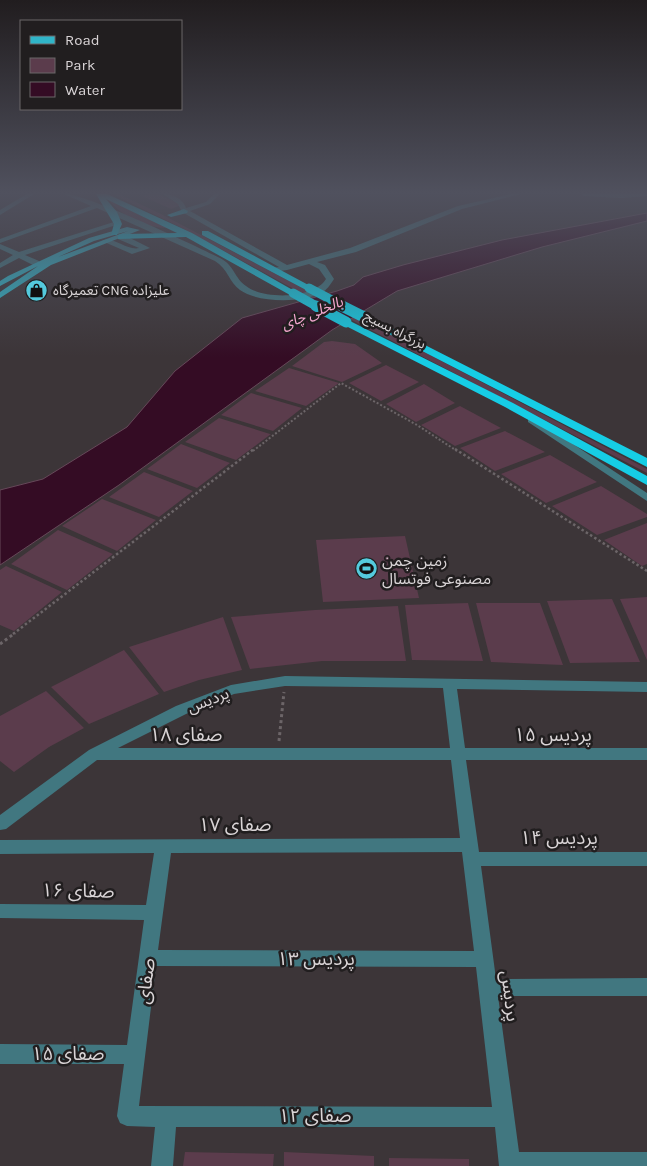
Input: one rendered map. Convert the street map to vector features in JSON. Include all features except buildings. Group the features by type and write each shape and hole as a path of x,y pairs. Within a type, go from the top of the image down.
{"highway":[{"name":"بزرگراه بسیج","path":"211,248 346,322 509,405 647,481"},
{"name":"بزرگراه بسیج","path":"235,248 647,463"}],"main road":[{"path":"0,284 36,263 78,248"},
{"path":"0,296 48,264 87,248"}],"street":[{"path":"4,248 36,263"},
{"path":"0,266 18,256 41,248"},
{"path":"124,248 132,252 145,248"},
{"path":"193,248 225,264 239,285 257,294 287,297 322,290 328,286 330,279 322,267 312,262"},
{"path":"252,248 287,268"},
{"path":"276,270 312,262 357,248"},
{"path":"509,405 647,498"},
{"name":"پردیس","path":"0,824 94,754 181,710 231,690 285,680 647,687"},
{"name":"پردیس","path":"449,683 510,1164"},
{"name":"صفای ۱۸","path":"94,754 458,756"},
{"name":"پردیس ۱۵","path":"458,756 647,754"},
{"name":"صفای ۱۷","path":"0,847 163,846 471,852"},
{"name":"صفای","path":"127,1116 163,846"},
{"name":"پردیس ۱۴","path":"471,852 647,859"},
{"name":"صفای ۱۶","path":"0,911 155,914"},
{"name":"پردیس ۱۳","path":"149,958 484,959"},
{"path":"488,988 647,987"},
{"name":"صفای ۱۵","path":"0,1054 136,1055"},
{"name":"صفای ۱۲","path":"127,1116 504,1117"},
{"path":"162,1166 167,1116"},
{"path":"510,1164 647,1163"}],"path":[{"path":"0,644 341,383 417,425 647,570"},
{"path":"278,755 285,680"}],"green space":[{"path":"220,248 227,248 647,469 647,473 338,313"},
{"path":"332,341 355,344 382,363 342,382 292,366 324,342"},
{"path":"386,365 419,382 381,401 349,383"},
{"path":"289,368 339,383 306,406 255,391"},
{"path":"424,384 455,403 416,422 386,404"},
{"path":"251,393 302,408 273,431 221,415"},
{"path":"460,406 501,428 455,446 421,425"},
{"path":"219,418 271,434 236,460 185,442"},
{"path":"505,431 545,452 495,471 460,448"},
{"path":"181,444 230,463 197,488 147,469"},
{"path":"550,455 597,482 546,503 501,474"},
{"path":"144,472 193,491 159,517 109,497"},
{"path":"601,486 647,514 647,517 597,535 552,506"},
{"path":"102,499 156,520 117,551 62,526"},
{"path":"647,523 647,564 642,566 604,540"},
{"path":"58,530 113,554 67,590 11,564"},
{"name":"زمین چمن مصنوعی فوتسال","path":"405,536 419,598 323,602 316,540"},
{"path":"6,566 62,592 14,631 0,625 0,570"},
{"path":"647,597 647,660 620,599"},
{"path":"612,599 640,662 570,663 547,601"},
{"path":"468,603 483,661 412,660 405,605"},
{"path":"476,603 540,603 563,665 491,662"},
{"path":"398,606 406,661 322,661 250,669 231,617 315,610"},
{"path":"223,617 242,670 199,680 164,692 129,647"},
{"path":"124,650 159,694 89,724 51,687"},
{"path":"46,691 84,728 49,747 14,772 0,761 0,716"},
{"path":"185,1152 274,1154 273,1166 183,1166"},
{"path":"284,1152 374,1156 374,1166 284,1166"},
{"path":"389,1158 469,1159 469,1166 389,1166"}],"water":[{"name":"بالخلی چای","path":"469,248 537,248 397,291 332,330 119,485 0,565 0,490 43,479 127,427 175,371 242,318 337,291 354,285 363,277"}],"place":[{"name":"تعمیرگاه CNG علیزاده","path":"37,290"},
{"name":"زمین چمن مصنوعی فوتسال","path":"366,569"}]}
